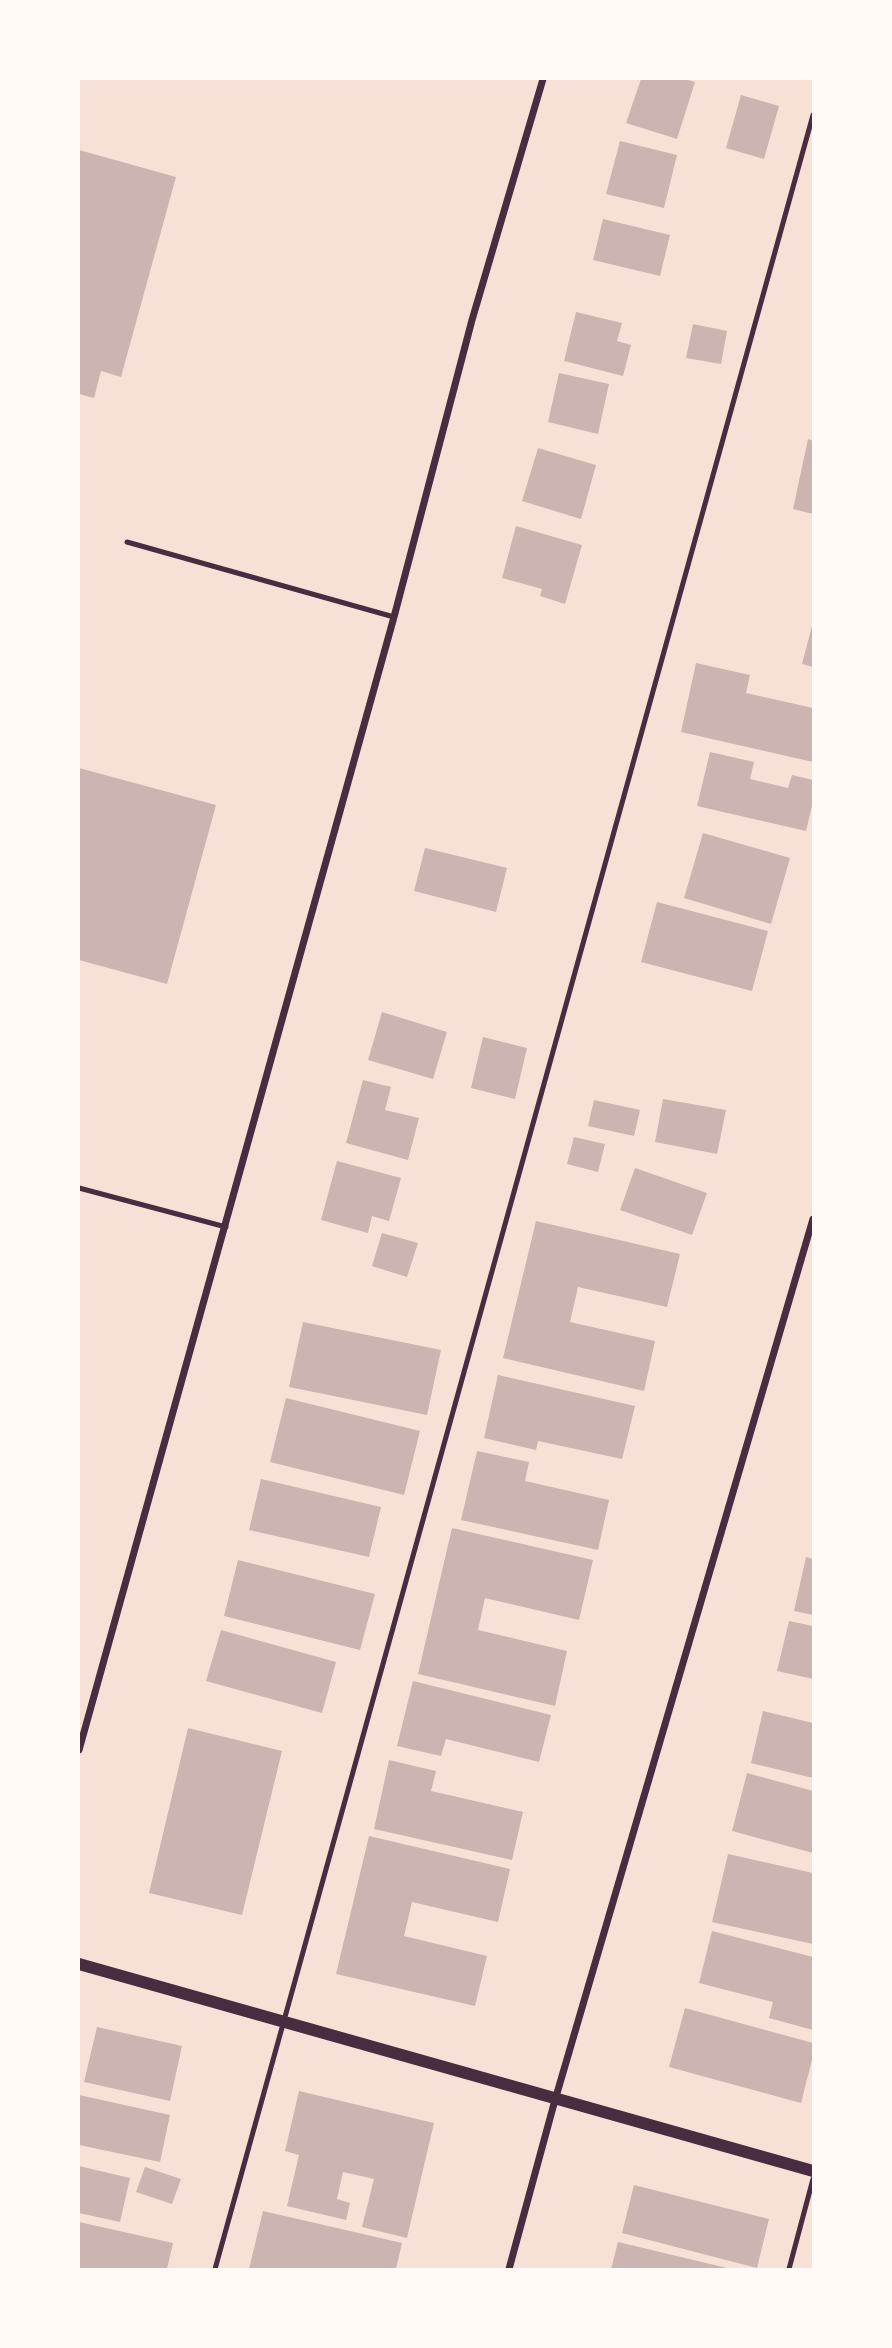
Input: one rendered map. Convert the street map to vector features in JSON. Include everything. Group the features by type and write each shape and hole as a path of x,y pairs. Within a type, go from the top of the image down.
{"street":[{"path":"79,1750 394,617 472,320 543,79"},
{"path":"509,2269 555,2100 813,1219"},
{"path":"79,1964 813,2171"}],"lane":[{"path":"215,2269 813,115"},
{"path":"127,542 394,617"},
{"path":"79,1188 226,1227"},
{"path":"789,2269 813,2179"}],"building":[{"path":"641,79 684,79 695,82 677,139 626,123"},
{"path":"741,95 779,106 764,159 726,148"},
{"path":"620,141 677,155 664,208 606,194"},
{"path":"79,150 176,177 121,377 101,371 94,398 79,394"},
{"path":"603,219 670,235 660,276 593,260"},
{"path":"576,312 622,323 617,341 631,345 623,376 564,361"},
{"path":"693,324 727,331 721,364 686,358"},
{"path":"559,373 609,384 598,434 548,422"},
{"path":"808,439 813,441 813,514 793,509"},
{"path":"538,448 596,465 581,519 522,501"},
{"path":"516,526 582,545 565,604 540,596 542,589 502,578"},
{"path":"813,626 813,667 802,664"},
{"path":"696,663 750,675 746,693 813,708 813,762 681,732"},
{"path":"710,752 754,762 750,779 788,788 792,775 813,780 813,802 806,831 697,806"},
{"path":"79,768 216,805 167,984 79,960"},
{"path":"703,833 790,858 771,924 684,898"},
{"path":"425,848 507,868 496,912 414,891"},
{"path":"657,902 768,931 752,991 641,962"},
{"path":"382,1012 447,1032 433,1079 368,1060"},
{"path":"483,1037 527,1048 515,1099 471,1088"},
{"path":"363,1080 391,1087 385,1110 419,1118 408,1160 346,1143"},
{"path":"663,1099 726,1110 717,1154 655,1142"},
{"path":"594,1100 640,1110 634,1136 588,1126"},
{"path":"574,1137 605,1144 598,1172 567,1164"},
{"path":"337,1161 401,1178 389,1221 372,1216 368,1233 321,1220"},
{"path":"635,1168 707,1193 692,1235 620,1210"},
{"path":"536,1221 680,1254 667,1307 578,1287 570,1322 655,1341 644,1391 503,1358"},
{"path":"382,1233 418,1243 407,1277 372,1266"},
{"path":"303,1322 441,1350 427,1415 289,1387"},
{"path":"498,1375 635,1406 622,1459 538,1441 536,1450 484,1438"},
{"path":"286,1398 420,1431 404,1495 270,1462"},
{"path":"477,1451 529,1462 525,1481 609,1500 598,1550 461,1520"},
{"path":"261,1479 381,1507 369,1557 249,1530"},
{"path":"452,1528 593,1560 579,1620 485,1598 478,1630 567,1651 555,1706 418,1674"},
{"path":"806,1557 813,1559 813,1615 794,1611"},
{"path":"238,1560 375,1594 360,1650 224,1616"},
{"path":"789,1621 813,1626 813,1679 777,1671"},
{"path":"221,1630 336,1662 322,1713 206,1681"},
{"path":"413,1681 551,1715 539,1762 446,1739 441,1756 397,1746"},
{"path":"763,1711 813,1723 813,1778 751,1763"},
{"path":"188,1728 282,1751 242,1915 149,1893"},
{"path":"389,1760 436,1771 431,1791 523,1812 512,1860 374,1829"},
{"path":"747,1773 813,1791 813,1853 732,1831"},
{"path":"369,1836 510,1869 498,1922 412,1902 404,1936 487,1956 475,2006 336,1974"},
{"path":"728,1854 813,1873 813,1944 712,1922"},
{"path":"712,1931 813,1957 813,2030 769,2018 773,2002 699,1983"},
{"path":"685,2008 813,2043 813,2056 801,2103 669,2067"},
{"path":"97,2027 182,2046 170,2101 84,2082"},
{"path":"299,2091 434,2123 407,2238 362,2227 374,2179 343,2172 337,2199 350,2203 346,2220 287,2206 299,2155 285,2151"},
{"path":"79,2095 170,2115 160,2162 79,2145"},
{"path":"79,2166 130,2178 120,2222 79,2213"},
{"path":"145,2167 181,2179 172,2204 136,2192"},
{"path":"634,2185 769,2219 757,2268 622,2233"},
{"path":"263,2211 402,2243 396,2269 249,2269"},
{"path":"79,2222 173,2243 167,2269 79,2269"},
{"path":"618,2242 727,2268 727,2269 611,2269"}]}
